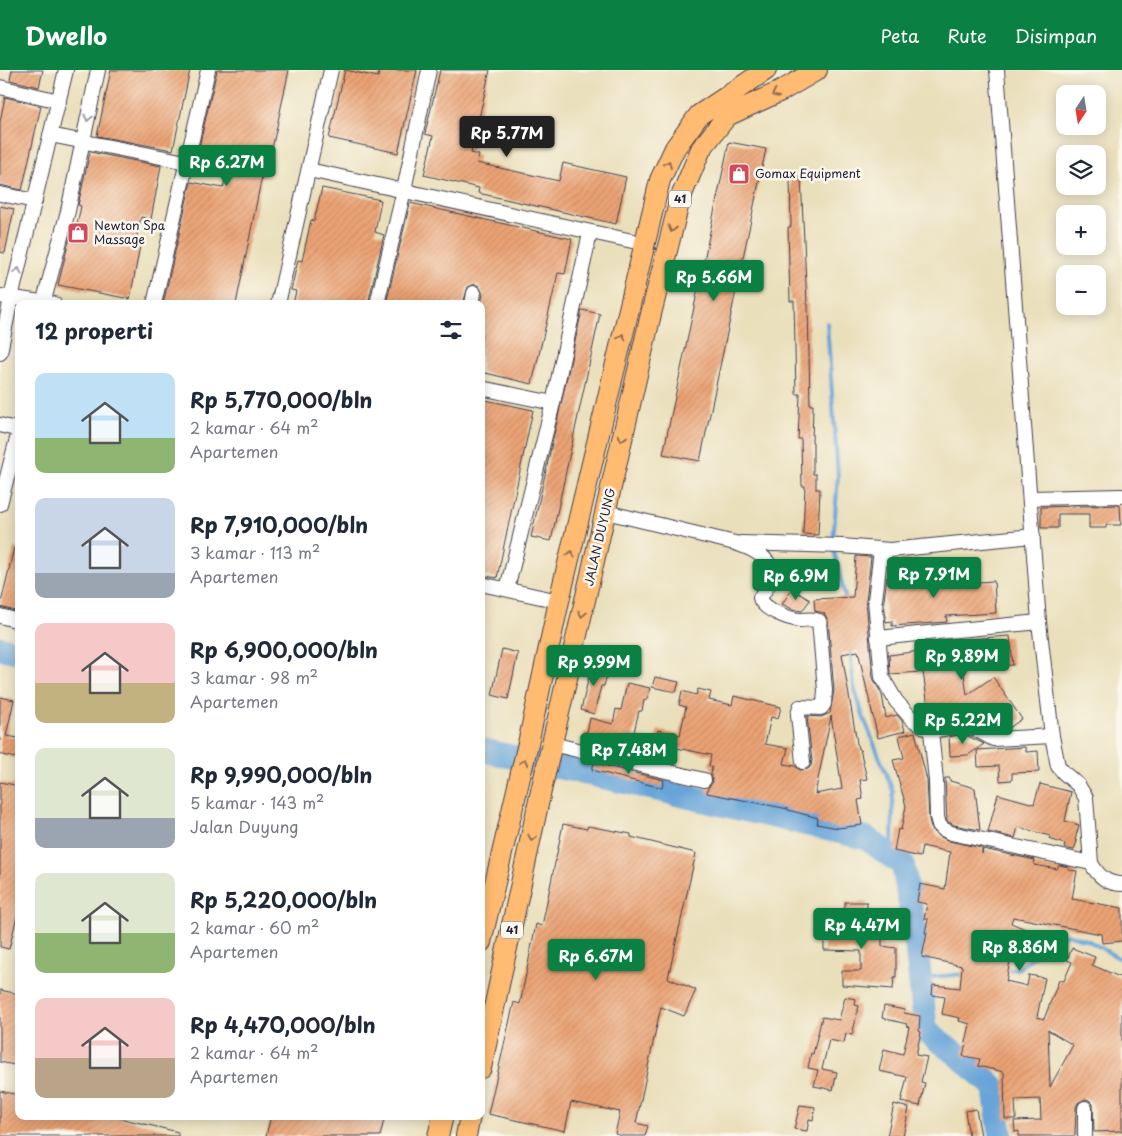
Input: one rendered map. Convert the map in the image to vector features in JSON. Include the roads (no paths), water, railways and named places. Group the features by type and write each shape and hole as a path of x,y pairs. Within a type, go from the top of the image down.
{"highway":[{"name":"JALAN DUYUNG","path":"485,925 610,385 646,244 660,180 675,148 699,115 766,70"},
{"name":"JALAN DUYUNG","path":"485,1050 552,747 680,199 690,172 702,149 727,116 782,92 817,70"},
{"path":"610,385 634,391"},
{"path":"438,1136 442,1120"},
{"path":"466,1136 469,1120"}],"street":[{"path":"0,353 5,297 36,201 66,70"},
{"path":"48,300 98,70"},
{"path":"155,300 208,70"},
{"path":"279,300 331,70"},
{"path":"378,300 404,190 429,70"},
{"path":"997,70 1039,622 1052,736 1058,766 1078,785 1086,798 1091,863 1103,879 1122,884"},
{"path":"0,87 59,101"},
{"path":"50,135 186,162"},
{"path":"309,170 646,244"},
{"path":"0,194 36,201"},
{"path":"507,590 553,403 590,233"},
{"path":"5,297 26,300"},
{"path":"485,389 553,403"},
{"path":"0,425 15,429"},
{"path":"0,504 15,446"},
{"path":"1030,498 1122,496"},
{"path":"606,512 735,543 842,546 890,550 1033,536"},
{"path":"735,543 762,556 769,563 771,572 768,585 760,598 762,604 771,610 798,620 810,618 817,620 820,624 824,702 821,708 800,707 798,715 803,762"},
{"path":"890,550 881,554 875,600 882,677 896,701 917,724 930,731 965,726 993,739 1052,736"},
{"path":"485,585 560,602"},
{"path":"0,616 15,619"},
{"path":"878,638 1039,622"},
{"path":"930,731 936,781 937,817 939,825 943,829 951,833 1091,863"},
{"path":"552,747 704,780"},
{"path":"1085,1108 1086,1136"}],"waterway":[{"path":"827,323 838,476 833,543"},
{"path":"834,550 846,601"},
{"path":"0,648 15,651"},
{"path":"850,648 854,687 863,716 893,791 892,857"},
{"path":"485,751 866,838 903,865 915,934 926,1031 958,1055 994,1087 1001,1136"},
{"path":"1005,970 1018,969 1044,948 1067,934 1089,941 1122,960"},
{"path":"920,978 965,974"}],"place":[{"name":"Gomax Equipment","path":"739,174"},
{"name":"Newton Spa Massage","path":"78,233"}]}
